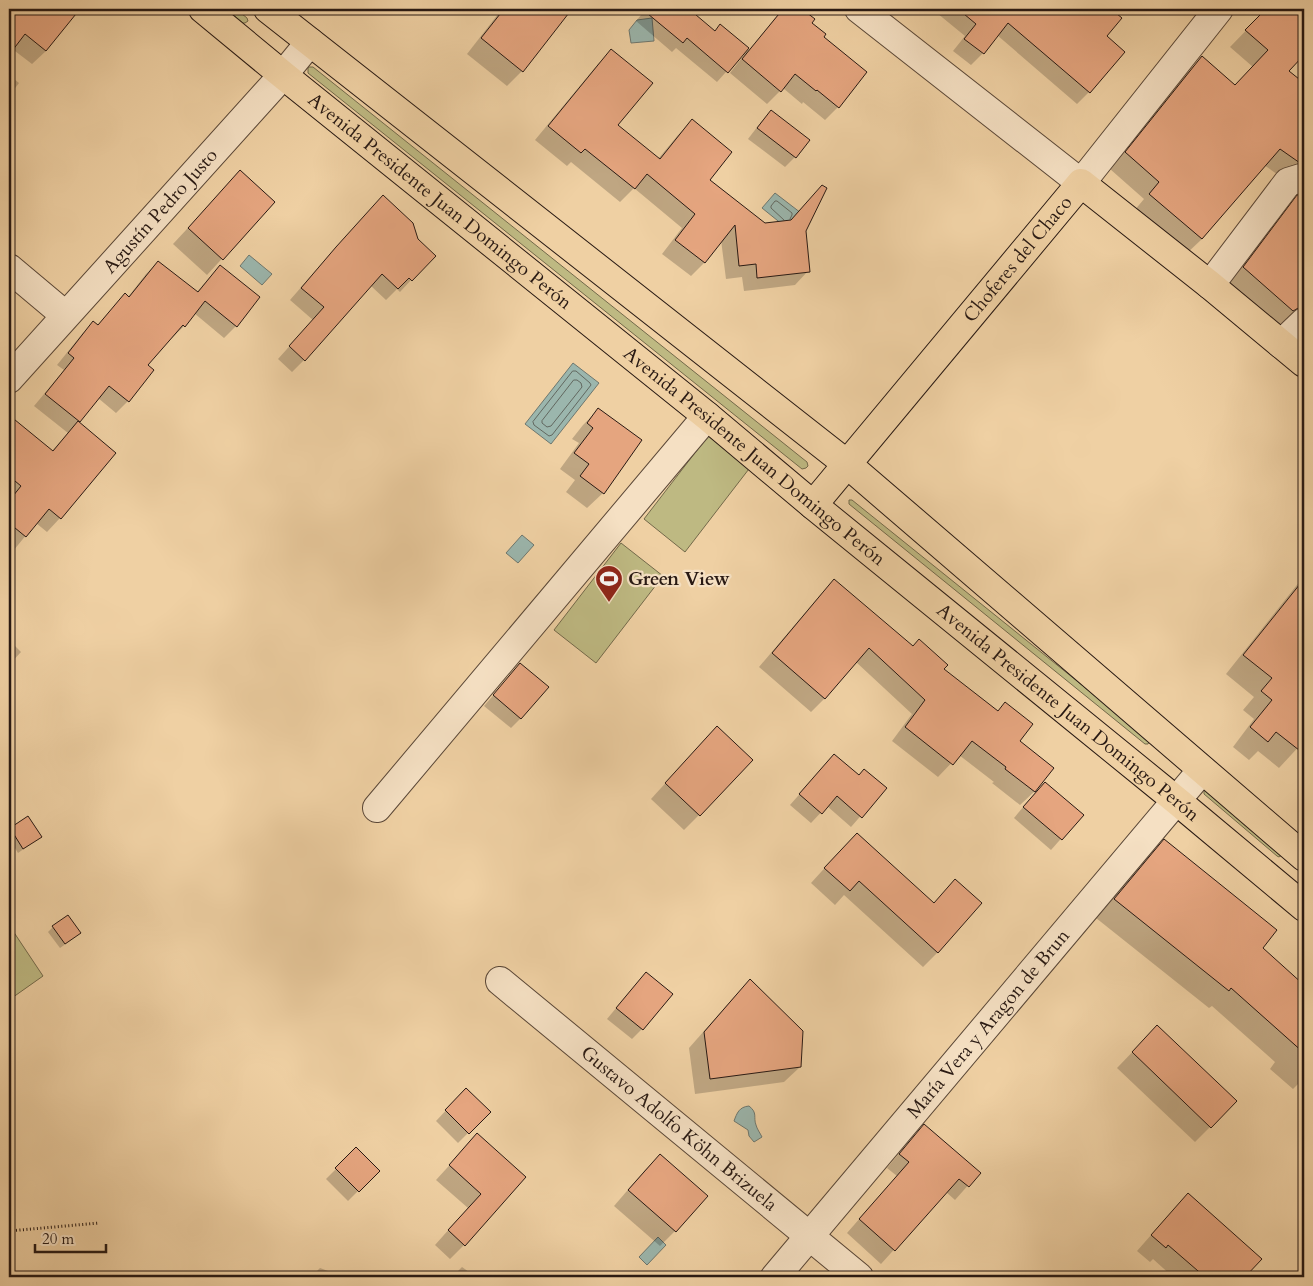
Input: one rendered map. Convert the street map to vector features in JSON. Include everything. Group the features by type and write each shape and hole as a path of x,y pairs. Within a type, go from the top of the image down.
{"main road":[{"name":"Avenida Presidente Juan Domingo Perón","path":"203,9 707,416 1304,907"},
{"name":"Avenida Presidente Juan Domingo Perón","path":"268,9 847,464 1202,770 1303,854"},
{"path":"1081,183 1210,285 1304,363"},
{"name":"Choferes del Chaco","path":"813,504 1081,183"}],"street":[{"path":"859,9 1081,183"},
{"name":"Choferes del Chaco","path":"1081,183 1218,9"},
{"name":"Agustín Pedro Justo","path":"9,379 310,42"},
{"path":"1210,285 1288,182 1301,178 1304,179"},
{"path":"9,268 65,315"},
{"path":"1281,344 1304,322"},
{"path":"377,808 707,416"},
{"name":"María Vera y Aragon de Brun","path":"776,1277 1202,770"},
{"name":"Gustavo Adolfo Köhn Brizuela","path":"500,981 860,1277"}],"path":[{"path":"9,1230 99,1223"}],"shaded area":[{"path":"226,9 236,9 248,21 243,23"},
{"path":"308,67 313,67 807,462 808,466 802,469 308,73"},
{"name":"Green View","path":"711,432 752,465 685,552 644,519"},
{"path":"849,500 852,500 1149,739 1148,744 1145,744 849,504"},
{"name":"Green View","path":"621,543 663,576 596,663 554,630"},
{"path":"1204,789 1282,855 1277,856 1204,794"},
{"path":"9,925 43,976 9,1000"}],"water":[{"path":"652,18 654,41 631,43 629,30 637,20"},
{"path":"775,193 801,213 788,229 762,208"},
{"path":"249,255 272,274 262,285 240,266"},
{"path":"573,363 599,383 551,444 525,424"},
{"path":"522,535 534,545 518,563 506,553"},
{"path":"749,1106 754,1113 756,1126 762,1137 754,1142 749,1136 748,1130 734,1121 741,1109"},
{"path":"658,1237 666,1245 647,1265 639,1257"}],"building":[{"path":"18,9 80,9 46,51 25,34 9,55 9,20"},
{"path":"504,9 572,9 523,72 481,38"},
{"path":"642,9 689,9 715,31 720,24 749,48 728,73 687,38 683,43"},
{"path":"783,9 802,9 815,19 812,23 826,34 824,37 867,72 839,108 795,74 781,92 742,59"},
{"path":"958,9 1111,9 1122,18 1107,36 1125,52 1090,93 1008,23 984,54 964,39 976,24"},
{"path":"1266,9 1304,9 1304,55 1289,71 1304,83 1304,163 1300,163 1280,149 1202,239 1149,194 1159,182 1125,152 1202,56 1235,85 1268,50 1245,30"},
{"path":"611,49 653,83 618,125 660,159 692,119 732,152 710,180 765,223 791,220 822,185 827,188 806,231 810,272 757,278 756,264 739,266 735,225 705,263 675,240 695,214 647,174 635,189 585,149 581,153 548,126"},
{"path":"771,110 810,140 796,158 757,128"},
{"path":"240,170 275,202 223,260 188,228"},
{"path":"1304,194 1304,307 1293,311 1243,267 1297,195"},
{"path":"383,195 413,223 418,239 436,256 412,281 409,278 398,289 382,274 305,361 289,346 324,307 301,288"},
{"path":"158,261 198,292 220,265 260,297 237,327 205,301 185,327 183,325 148,365 154,370 129,402 109,386 80,422 45,394 74,358 68,353 93,321 98,325 125,293 129,297"},
{"path":"598,408 642,440 604,494 580,476 589,464 574,453 593,428 587,423"},
{"path":"9,415 53,451 78,421 116,453 61,519 49,509 26,537 9,523 9,501 21,486 9,476"},
{"path":"834,579 913,646 919,639 948,665 944,669 998,711 1005,702 1033,724 1020,741 1054,768 1035,792 972,741 953,765 905,727 925,700 869,648 825,699 772,653"},
{"path":"1304,579 1304,754 1276,732 1268,742 1250,727 1272,700 1261,691 1272,678 1243,655"},
{"path":"520,663 549,687 521,719 493,695"},
{"path":"717,726 753,760 700,816 665,783"},
{"path":"834,754 859,775 864,769 887,788 862,818 837,796 822,814 799,794"},
{"path":"1045,782 1084,815 1062,840 1023,807"},
{"path":"28,816 42,837 23,849 10,828"},
{"path":"857,833 934,903 955,879 982,903 938,953 859,881 850,891 824,868"},
{"path":"1164,839 1277,930 1263,948 1304,985 1304,1053 1231,988 1229,991 1114,899"},
{"path":"68,915 81,933 65,944 52,926"},
{"path":"646,972 673,994 643,1030 616,1008"},
{"path":"750,979 803,1031 801,1067 710,1079 704,1032"},
{"path":"1157,1025 1237,1101 1211,1128 1132,1052"},
{"path":"466,1088 491,1112 469,1134 445,1110"},
{"path":"924,1124 981,1173 969,1187 959,1179 895,1251 859,1219 909,1162 899,1154"},
{"path":"477,1133 526,1177 465,1246 448,1230 481,1194 449,1165"},
{"path":"356,1147 380,1171 359,1192 335,1168"},
{"path":"660,1154 708,1196 676,1232 628,1190"},
{"path":"1188,1193 1262,1259 1245,1277 1205,1277 1168,1245 1166,1248 1151,1235"}],"place":[{"name":"Green View","path":"609,603"}]}
